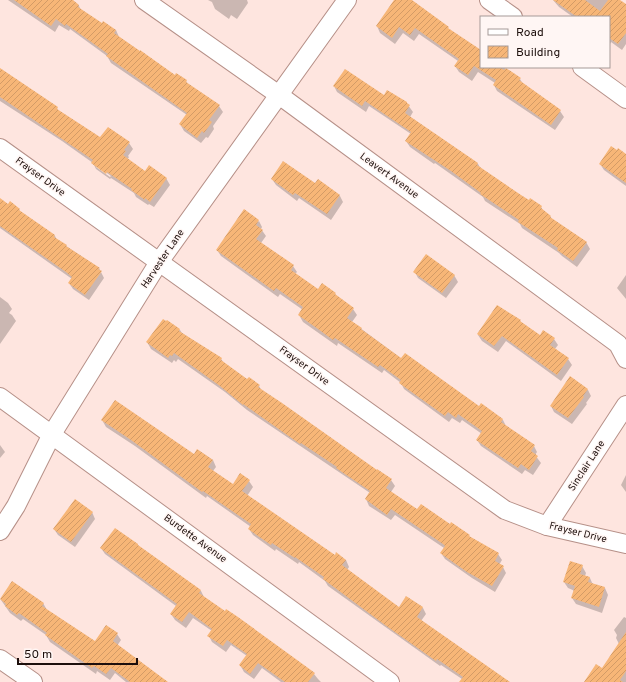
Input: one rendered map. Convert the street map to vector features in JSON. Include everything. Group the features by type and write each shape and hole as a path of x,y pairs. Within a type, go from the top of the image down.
{"street":[{"name":"Leavert Avenue","path":"144,0 279,95 618,344 626,359"},
{"name":"Harvester Lane","path":"0,531 16,506 52,434 159,262 347,0"},
{"path":"489,0 512,16"},
{"path":"583,68 626,99"},
{"name":"Frayser Drive","path":"0,148 505,510 547,526 626,544"},
{"name":"Burdette Avenue","path":"0,397 390,682"},
{"name":"Sinclair Lane","path":"547,526 626,405"},
{"path":"0,659 33,682"}],"building":[{"path":"14,0 73,0 79,5 78,7 102,23 103,21 116,30 114,33 175,75 176,73 187,80 186,82 220,105 209,120 212,122 204,133 202,131 197,138 179,124 187,113 106,56 108,54 66,24 65,26 56,19 51,26"},
{"path":"394,0 412,0 449,27 448,28 480,49 480,68 501,68 504,70 506,68 521,78 519,80 561,110 551,125 493,85 496,80 474,66 468,75 454,66 459,59 415,28 410,35 399,27 392,38 376,26"},
{"path":"553,0 585,0 600,11 608,0 620,0 626,4 626,33 618,44 610,39 610,16 576,16"},
{"path":"0,68 58,107 57,109 100,137 108,127 130,142 124,150 126,151 123,155 145,171 149,165 167,178 150,202 145,198 145,200 107,172 106,174 91,163 93,160 0,97"},
{"path":"345,69 384,95 387,90 407,102 410,105 405,113 478,163 477,165 521,195 529,200 530,198 542,206 541,208 551,216 550,217 587,242 573,261 557,250 558,248 518,222 519,220 480,194 481,193 451,171 405,141 411,132 365,101 362,106 333,86"},
{"path":"611,146 617,150 618,148 626,154 626,183 599,164"},
{"path":"283,161 315,183 318,179 340,195 327,214 295,193 293,195 271,179"},
{"path":"0,198 8,204 10,201 20,209 19,210 55,235 54,237 67,245 66,246 100,268 98,269 102,271 85,295 68,283 72,277 66,272 0,226"},
{"path":"244,209 259,220 256,225 263,230 256,239 294,265 291,270 318,289 322,283 354,308 347,318 401,358 405,353 479,406 481,403 503,419 501,422 535,445 531,451 538,456 529,470 521,464 518,468 476,440 482,431 458,414 456,418 448,412 445,416 399,383 401,380 380,365 378,367 335,338 333,340 298,315 303,307 276,288 274,291 216,250"},
{"path":"426,254 455,275 442,293 413,272"},
{"path":"497,305 521,320 520,321 540,335 543,330 555,338 550,345 569,358 557,375 502,336 494,346 477,334"},
{"path":"163,319 166,321 167,320 180,329 179,331 222,358 221,360 247,379 249,377 260,385 258,387 392,479 386,488 417,509 421,504 450,524 451,522 470,535 469,536 499,553 495,561 504,566 492,586 467,572 440,553 445,546 443,544 391,509 387,515 365,499 370,491 336,468 337,467 243,405 220,386 174,353 168,358 146,342"},
{"path":"570,376 588,389 583,396 584,397 568,418 550,406"},
{"path":"115,400 194,454 197,449 213,460 208,467 233,484 240,473 250,480 242,491 335,555 336,552 346,560 342,565 399,607 406,596 423,607 417,617 510,682 459,682 463,677 437,659 436,661 385,625 323,579 324,577 295,557 272,543 271,545 248,529 251,524 203,491 202,492 101,420"},
{"path":"75,499 93,512 71,542 53,529"},
{"path":"115,528 201,590 199,593 225,611 226,609 238,617 315,673 308,682 285,682 258,663 250,674 239,665 247,654 227,640 223,646 207,636 212,629 189,612 182,622 170,614 177,604 100,548"},
{"path":"570,561 583,565 580,574 590,577 588,582 605,587 599,607 571,598 575,586 563,582"},
{"path":"12,581 44,603 42,606 95,641 106,625 118,633 113,641 168,682 130,682 111,668 106,674 94,666 92,668 45,635 47,633 19,613 17,615 5,606 6,604 0,599"},
{"path":"626,632 626,671 620,680 623,682 584,682 596,664 602,668"}]}
